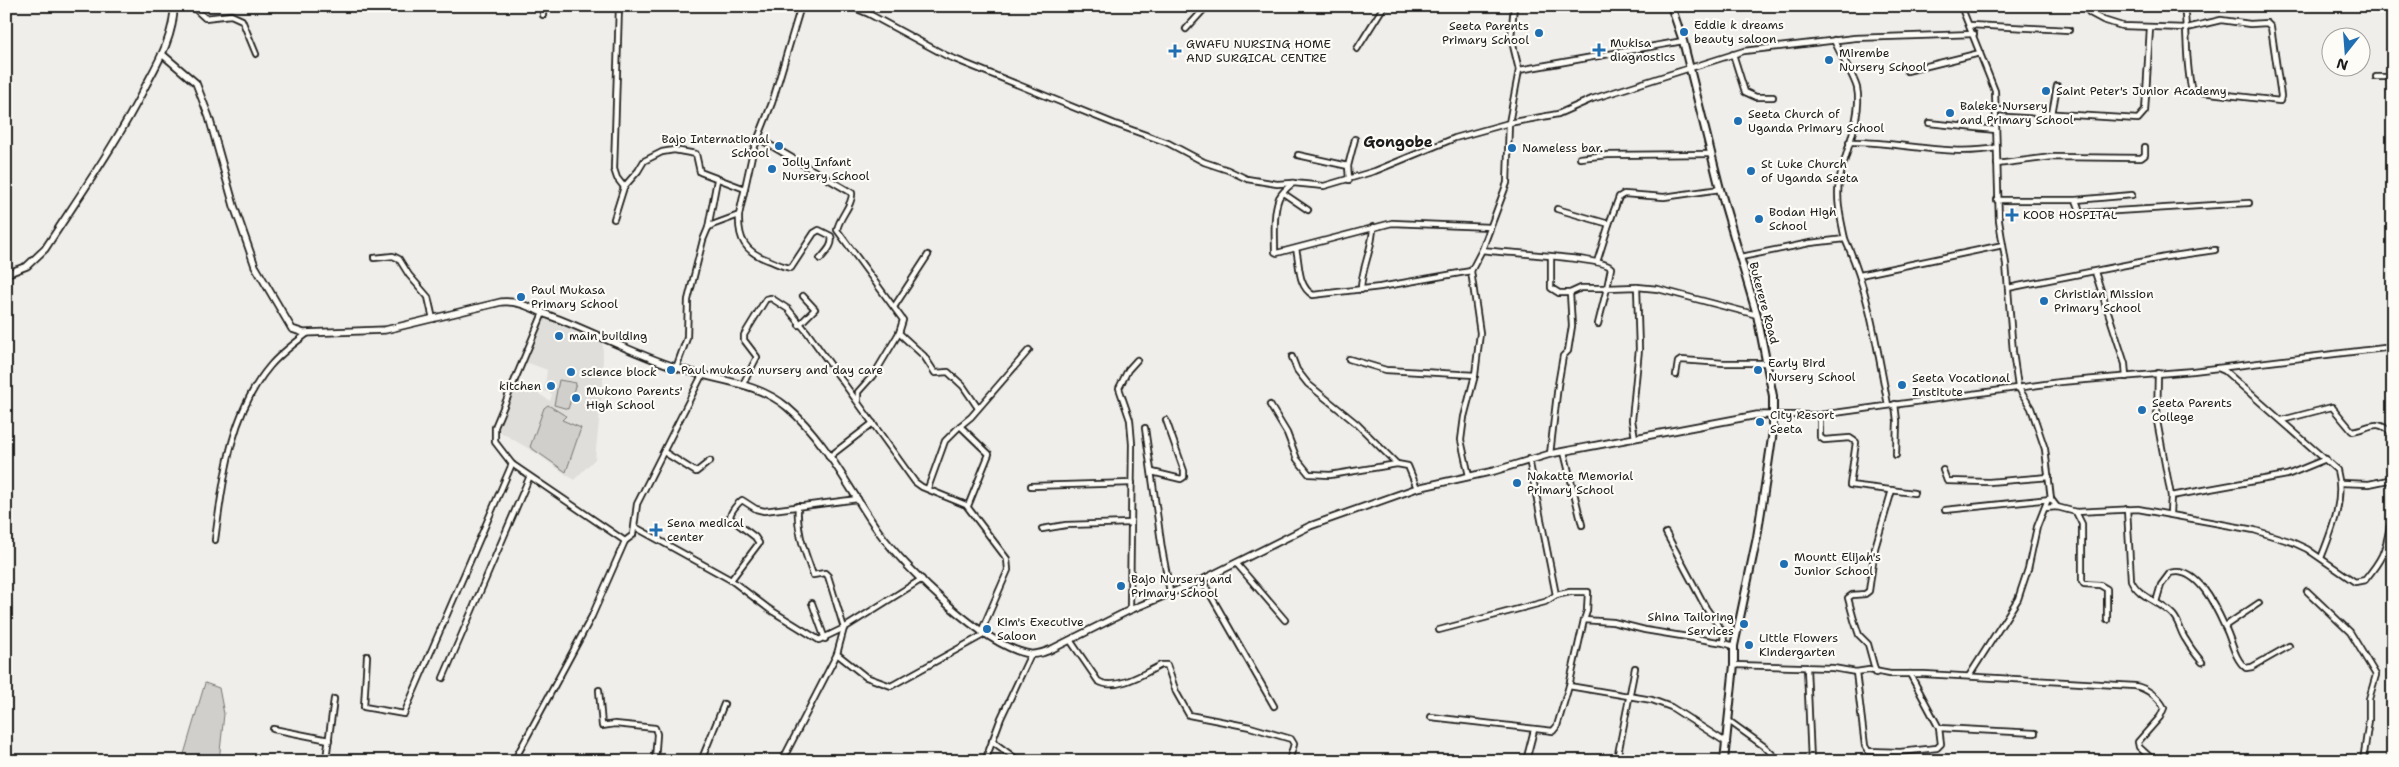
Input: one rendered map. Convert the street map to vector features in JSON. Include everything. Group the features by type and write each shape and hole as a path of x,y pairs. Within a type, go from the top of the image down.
{"main road":[{"name":"Bukerere Road","path":"1671,6 1683,41 1720,189 1757,315 1773,396 1772,441 1758,527 1734,646 1734,665 1724,761"}],"street":[{"path":"6,274 27,266 45,249 129,121 162,54 173,19 174,6"},
{"path":"192,6 205,18 231,15 242,20 256,54"},
{"path":"542,6 543,15"},
{"path":"619,6 614,169 617,178 624,186"},
{"path":"800,6 772,103 758,138 740,215 740,237 746,248 752,253 791,268 814,233 819,230 831,236 832,239 830,246 820,259"},
{"path":"850,6 869,14 946,56 1115,124 1168,142 1204,162 1255,181 1324,186 1349,180 1455,138 1509,123 1558,114 1592,99 1744,51 1894,35 1974,34"},
{"path":"1186,29 1207,6"},
{"path":"1357,49 1384,6"},
{"path":"1469,476 1461,440 1464,417 1475,375 1480,333 1471,271 1482,250 1507,183 1509,123 1518,70 1511,37 1514,6"},
{"path":"1961,6 1974,34 1995,91 1997,200 2018,387 2028,402 2045,449 2051,499 2057,507"},
{"path":"2084,6 2090,13 2115,25 2150,28 2170,26 2187,28 2221,20 2250,24 2264,22 2270,25 2279,78 2280,101 2192,91 2187,28 2184,6"},
{"path":"1970,25 2069,30"},
{"path":"1996,110 2138,119 2145,111 2150,28"},
{"path":"1834,40 1857,89 1855,118 1842,168 1838,198 1845,239 1860,275 1873,323 1888,405"},
{"path":"1518,70 1683,41"},
{"path":"1907,72 1980,53"},
{"path":"162,54 196,83 209,117 248,246 264,284 292,328 300,333 385,330 508,302 544,313 676,368 742,384 762,391 787,407 811,432 886,541 922,579 955,611 983,633 1016,650 1031,654 1040,653 1130,610 1202,580 1310,526 1417,488 1494,471 1550,454 1758,415 1820,415 2018,387 2218,368 2393,347"},
{"path":"1733,54 1745,92 1756,97 1773,97"},
{"path":"2376,77 2393,77"},
{"path":"2052,114 2057,86"},
{"path":"1929,123 1996,130"},
{"path":"758,138 852,193 852,198 843,212 837,230 884,297 903,320 899,333 875,373 858,392 858,402"},
{"path":"1349,180 1348,166 1355,139"},
{"path":"1849,142 1878,142 1957,153 1996,148"},
{"path":"1996,164 2060,157 2141,158 2145,155 2145,147"},
{"path":"614,219 624,186 638,171 644,161 662,152 674,150 696,154 700,172 745,189"},
{"path":"1580,158 1608,155 1711,154"},
{"path":"1298,155 1348,166"},
{"path":"676,368 686,338 688,300 708,228 717,180"},
{"path":"1293,183 1283,193 1278,203 1275,252 1279,253 1392,223 1490,227"},
{"path":"1597,262 1619,197 1624,194 1664,196 1720,189"},
{"path":"1283,193 1308,210"},
{"path":"1997,200 2076,200 2132,195"},
{"path":"2076,200 2080,211 2084,213 2249,203"},
{"path":"1557,209 1609,224"},
{"path":"708,228 715,223 740,215"},
{"path":"1361,290 1361,279 1372,246 1373,227"},
{"path":"1741,257 1810,243 1845,239"},
{"path":"1860,275 2003,246"},
{"path":"1296,249 1300,260 1298,268 1310,294 1361,290 1471,271"},
{"path":"1482,250 1606,263 1611,268 1598,324"},
{"path":"2008,288 2095,272 2166,256 2215,250"},
{"path":"374,258 393,256 399,259 408,275 428,297 433,319"},
{"path":"894,307 928,256"},
{"path":"1551,257 1551,288 1559,292 1570,293 1581,288 1637,287 1658,289 1757,315"},
{"path":"2095,272 2124,364 2126,377"},
{"path":"1635,438 1632,420 1639,349 1637,287"},
{"path":"1550,454 1558,385 1563,356 1568,351 1572,326 1570,293"},
{"path":"799,325 814,309 804,296"},
{"path":"742,384 757,357 744,340 744,335 766,299 771,298 780,303 832,364 915,482 968,506 1008,563 1008,570 983,633 891,686 866,677 837,654"},
{"path":"544,313 495,427 495,442 512,464 529,478 625,541"},
{"path":"215,540 227,462 244,409 256,384 271,364 308,333"},
{"path":"899,333 924,356 935,373 948,372 963,386 978,408"},
{"path":"928,488 945,441 978,408 1029,350"},
{"path":"1292,357 1308,384 1357,424 1396,464"},
{"path":"1349,359 1386,370 1475,375"},
{"path":"1130,610 1131,429 1119,388 1128,370 1137,360"},
{"path":"1676,375 1678,362 1681,360 1724,363 1768,363"},
{"path":"2218,368 2225,371 2337,470 2341,483 2336,513 2321,558"},
{"path":"2158,373 2157,421 2172,496 2170,514"},
{"path":"514,761 592,616 625,541 633,534 637,504 702,375"},
{"path":"1895,404 1897,421 1896,455"},
{"path":"1270,406 1287,433 1297,460 1309,474 1330,475 1396,464 1410,468 1417,488"},
{"path":"2282,420 2332,407 2335,408 2352,431 2380,424 2385,426 2392,434"},
{"path":"1820,415 1820,437 1824,440 1850,438 1856,442 1850,485 1914,493"},
{"path":"1152,472 1181,479 1184,477 1166,420"},
{"path":"829,457 873,423"},
{"path":"960,426 989,454 968,506"},
{"path":"1145,428 1170,592"},
{"path":"664,452 696,472 710,460"},
{"path":"1564,452 1582,525"},
{"path":"1529,459 1556,595"},
{"path":"2172,496 2287,475 2326,459"},
{"path":"367,656 364,707 404,714 512,464"},
{"path":"1944,470 1947,481 1989,482 2049,477"},
{"path":"443,678 529,478"},
{"path":"2341,483 2369,484 2393,479"},
{"path":"1031,486 1132,483"},
{"path":"1876,673 1868,644 1859,635 1848,598 1852,594 1865,594 1870,591 1875,548 1892,490"},
{"path":"731,580 759,544 755,537 730,518 730,514 740,501 742,500 756,509 764,511 858,499"},
{"path":"1970,676 2018,599 2028,569 2036,527 2048,499 2051,499"},
{"path":"1945,510 2051,499"},
{"path":"782,761 837,654 844,628 828,576 825,573 813,575 800,536 797,520 798,506"},
{"path":"2045,508 2057,507 2076,512 2127,509 2170,514 2268,534 2292,542 2321,558 2355,582 2365,580 2386,550 2390,526 2393,525"},
{"path":"2127,509 2130,580 2134,588 2174,616 2181,626 2186,641 2202,662"},
{"path":"2076,512 2082,524 2082,581 2084,584 2100,585 2107,589 2107,620"},
{"path":"1042,529 1066,525 1131,523"},
{"path":"635,527 731,580 769,610 819,640 844,628 922,579"},
{"path":"1666,533 1706,608 1722,632 1724,643"},
{"path":"1236,562 1285,620"},
{"path":"2156,602 2170,573 2183,572 2190,574 2200,585 2225,626 2240,664 2246,668 2252,667 2290,646"},
{"path":"1202,580 1274,706"},
{"path":"2307,591 2350,632 2376,675 2369,699 2369,720 2363,761"},
{"path":"1431,717 1534,730 1551,731 1556,728 1569,686 1587,611 1588,592 1570,592 1556,595 1545,602 1439,630"},
{"path":"812,603 824,639"},
{"path":"2225,626 2260,603"},
{"path":"1584,620 1612,622 1734,646"},
{"path":"1070,640 1098,681 1105,685 1124,681 1161,665 1167,665 1176,692 1189,715 1250,727 1291,739 1294,744 1289,761"},
{"path":"985,761 1031,654"},
{"path":"1734,665 1833,668 1856,672 1868,670 1876,673 2104,683 2143,688 2161,703 2164,708 2160,717 2138,744 2154,761"},
{"path":"1618,754 1635,668"},
{"path":"1807,668 1811,761"},
{"path":"1856,672 1865,746 1868,751 1900,752 1937,748 1941,744 1939,728 1910,674"},
{"path":"1569,686 1652,700 1671,707 1727,743"},
{"path":"599,690 602,726 615,724 655,728 657,734 655,761"},
{"path":"322,761 328,761 334,699"},
{"path":"701,761 724,704"},
{"path":"1729,721 1765,747 1778,761"},
{"path":"1939,728 2036,733"},
{"path":"273,729 329,740"},
{"path":"1526,761 1534,730"},
{"path":"992,741 1019,761"}],"shaded area":[{"name":"Mukono Parents' High School","path":"546,316 600,339 603,346 603,384 595,459 574,480 536,453 497,430 517,380 550,401 552,394 544,391 547,370 526,362"},
{"path":"559,380 576,383 568,409 554,405"},
{"path":"548,405 566,416 562,420 581,428 566,472 530,447 544,408"},
{"path":"205,683 219,688 224,714 219,761 182,761"}],"place":[{"name":"Eddie k dreams beauty saloon","path":"1684,32"},
{"name":"Seeta Parents Primary School","path":"1539,33"},
{"name":"Mukisa diagnostics","path":"1599,50"},
{"name":"GWAFU NURSING HOME AND SURGICAL CENTRE","path":"1175,51"},
{"name":"Mirembe Nursery School","path":"1829,60"},
{"name":"Saint Peter's Junior Academy","path":"2046,91"},
{"name":"Baleke Nursery and Primary School","path":"1950,113"},
{"name":"Seeta Church of Uganda Primary School","path":"1738,121"},
{"name":"Bajo International School","path":"779,146"},
{"name":"Nameless bar.","path":"1512,148"},
{"name":"Jolly Infant Nursery School","path":"772,169"},
{"name":"St Luke Church of Uganda Seeta","path":"1751,171"},
{"name":"KOOB HOSPITAL","path":"2012,215"},
{"name":"Bodan High School","path":"1759,219"},
{"name":"Paul Mukasa Primary School","path":"521,297"},
{"name":"Christian Mission Primary School","path":"2044,301"},
{"name":"main building","path":"559,336"},
{"name":"Paul mukasa nursery and day care","path":"671,370"},
{"name":"Early Bird Nursery School","path":"1758,370"},
{"name":"science block","path":"571,372"},
{"name":"Seeta Vocational Institute","path":"1902,385"},
{"name":"kitchen","path":"551,386"},
{"name":"Mukono Parents' High School","path":"576,398"},
{"name":"Seeta Parents College","path":"2142,410"},
{"name":"City Resort Seeta","path":"1760,422"},
{"name":"Nakatte Memorial Primary School","path":"1517,483"},
{"name":"Sena medical center","path":"656,530"},
{"name":"Mountt Elijah's Junior School","path":"1784,564"},
{"name":"Bajo Nursery and Primary School","path":"1121,586"},
{"name":"Shina Tailoring Services","path":"1744,624"},
{"name":"Kim's Executive Saloon","path":"987,629"},
{"name":"Little Flowers Kindergarten","path":"1749,645"}],"district":[{"name":"Gongobe","path":"1398,142"}]}
